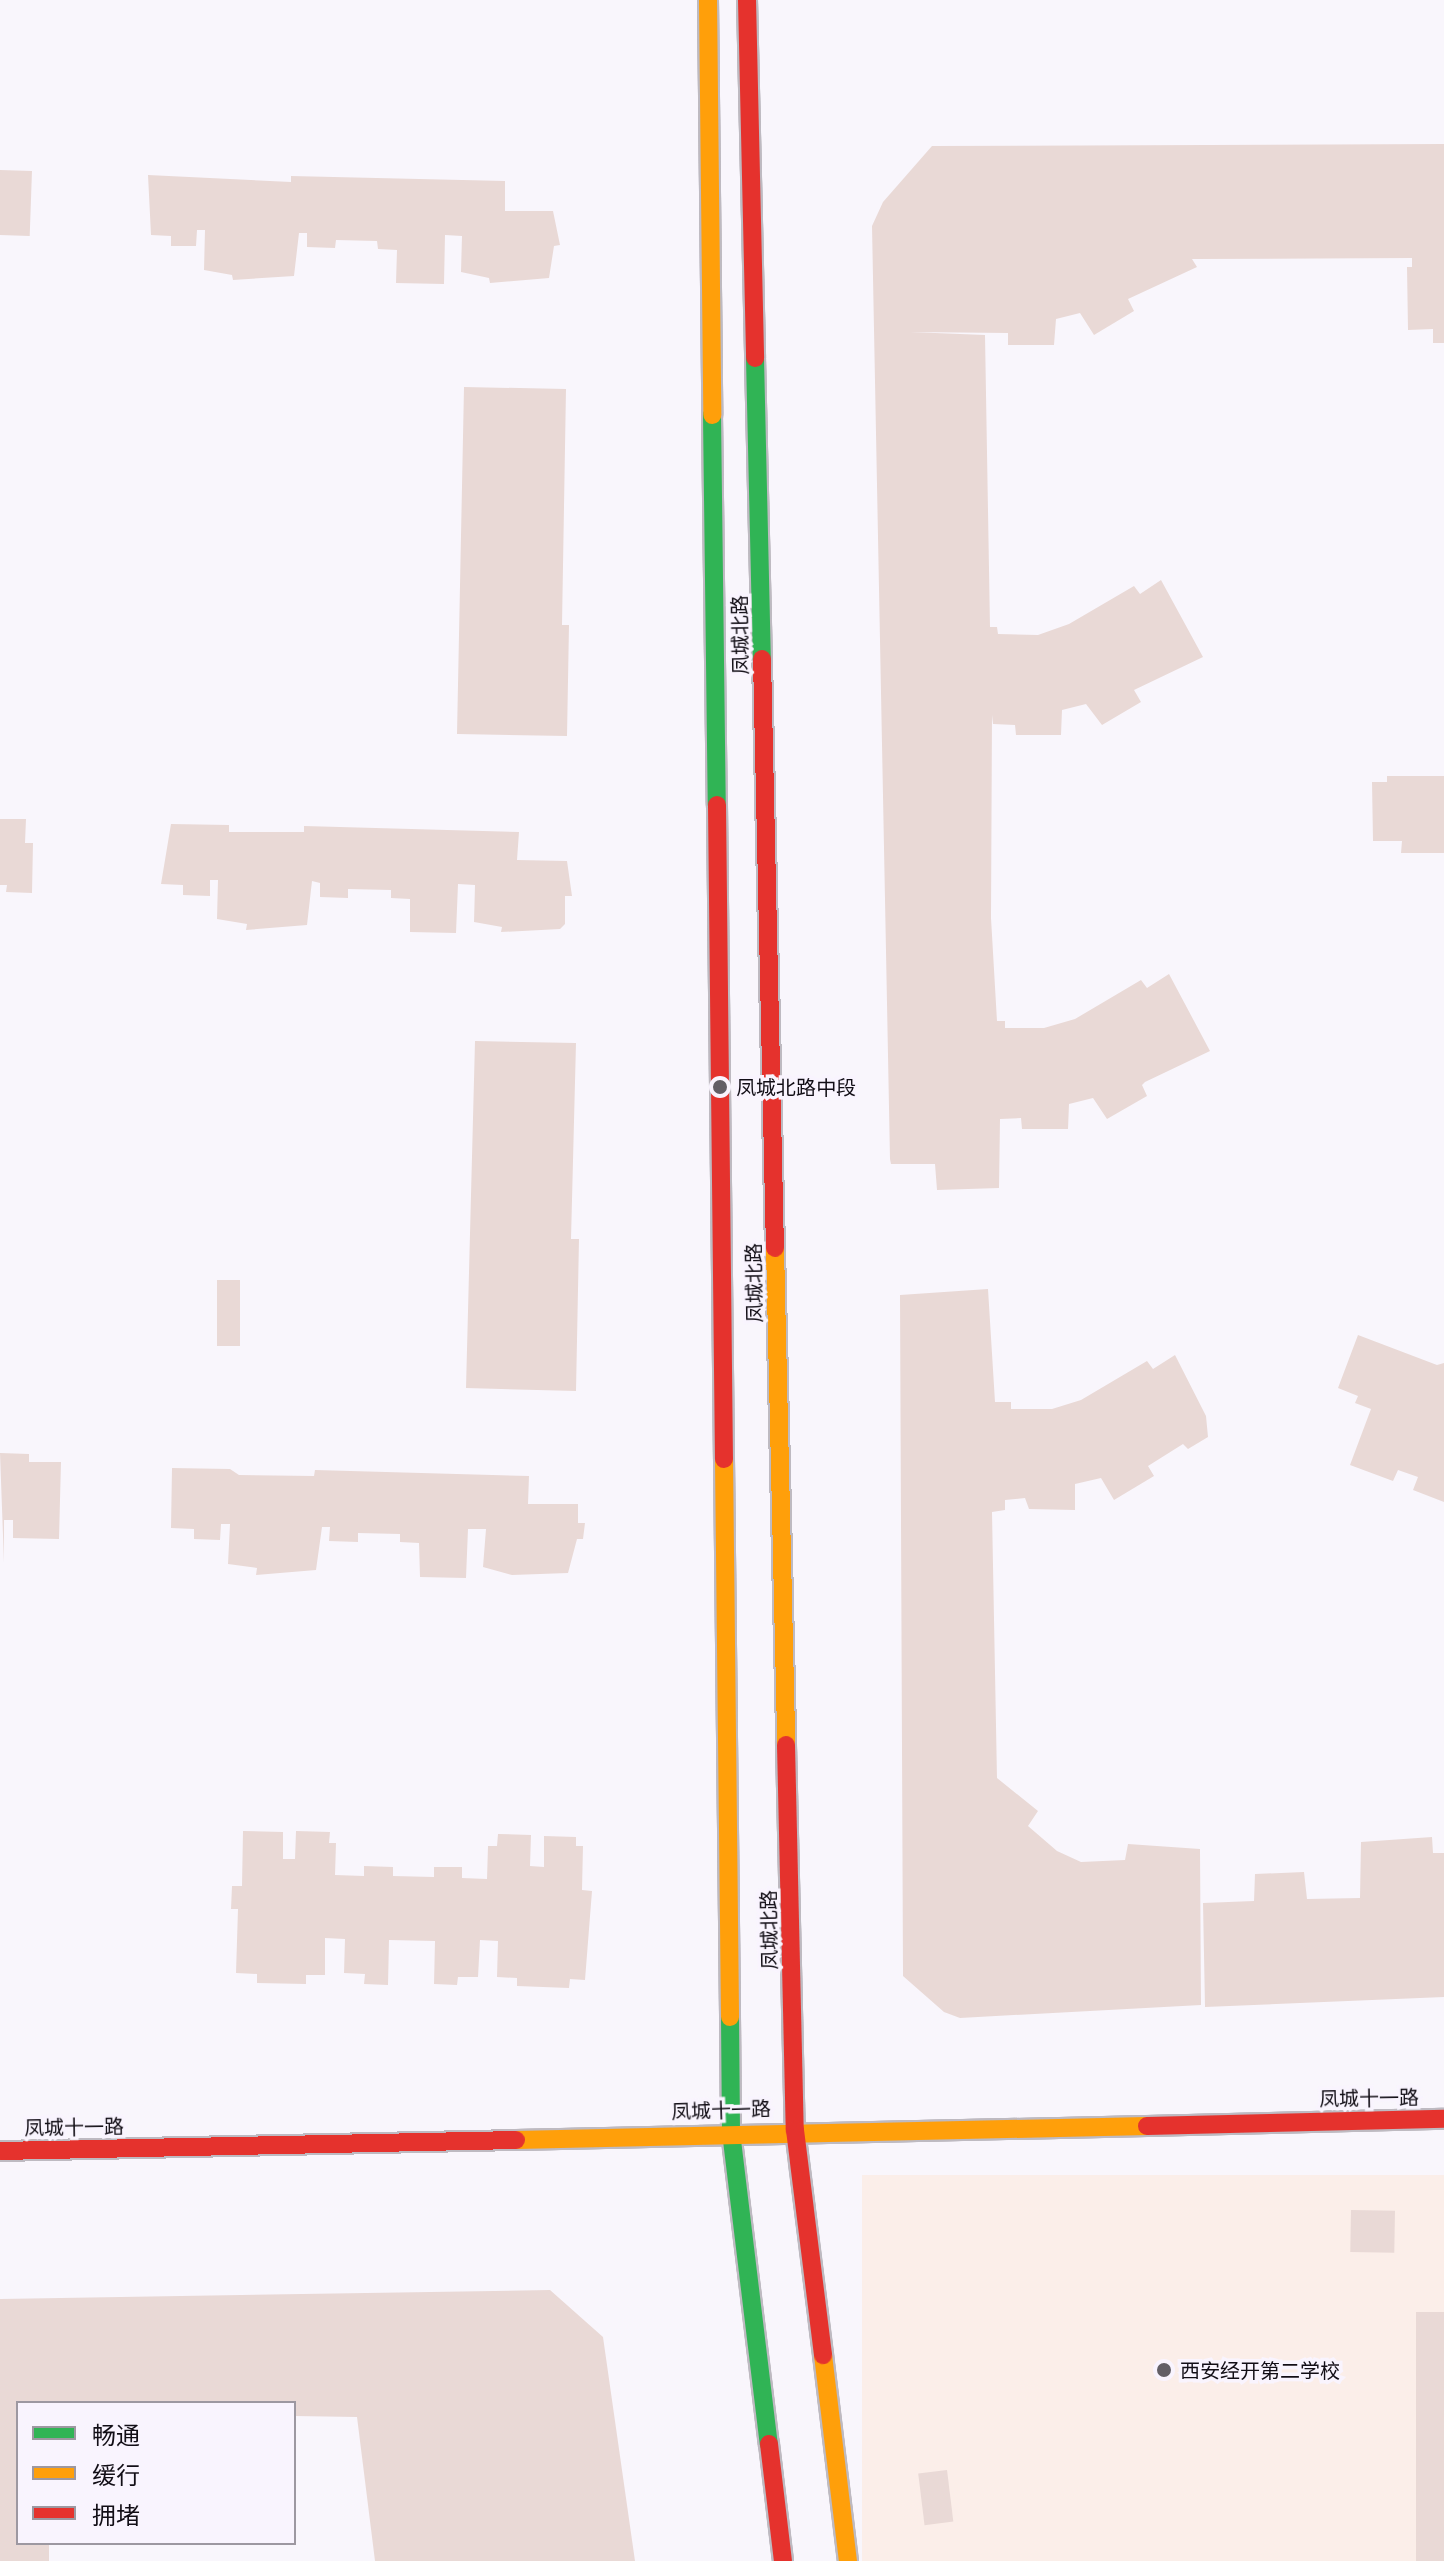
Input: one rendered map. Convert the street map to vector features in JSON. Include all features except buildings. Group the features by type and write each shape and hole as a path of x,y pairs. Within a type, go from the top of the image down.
{"main road":[{"name":"凤城北路","path":"708,0 731,2132 783,2561"},
{"name":"凤城北路","path":"747,0 795,2130 848,2561"},
{"name":"凤城十一路","path":"0,2151 795,2130 1444,2119"}],"shaded area":[{"name":"西安经开第二学校","path":"862,2175 1444,2175 1444,2561 862,2561"}],"traffic: fast":[{"path":"755,358 762,659"},
{"path":"712,415 717,805"},
{"path":"730,2017 731,2132 769,2444"}],"traffic: slow":[{"path":"708,0 712,415"},
{"path":"775,1248 786,1745"},
{"path":"724,1459 730,2017"},
{"path":"516,2140 1147,2126"},
{"path":"823,2355 848,2561"}],"traffic: jam":[{"path":"747,0 755,358"},
{"path":"762,659 775,1248"},
{"path":"717,805 724,1459"},
{"path":"786,1745 795,2130 823,2355"},
{"path":"1147,2126 1444,2119"},
{"path":"0,2151 516,2140"},
{"path":"769,2444 783,2561"}],"place":[{"name":"凤城北路中段","path":"720,1087"},
{"name":"西安经开第二学校","path":"1164,2370"}]}
